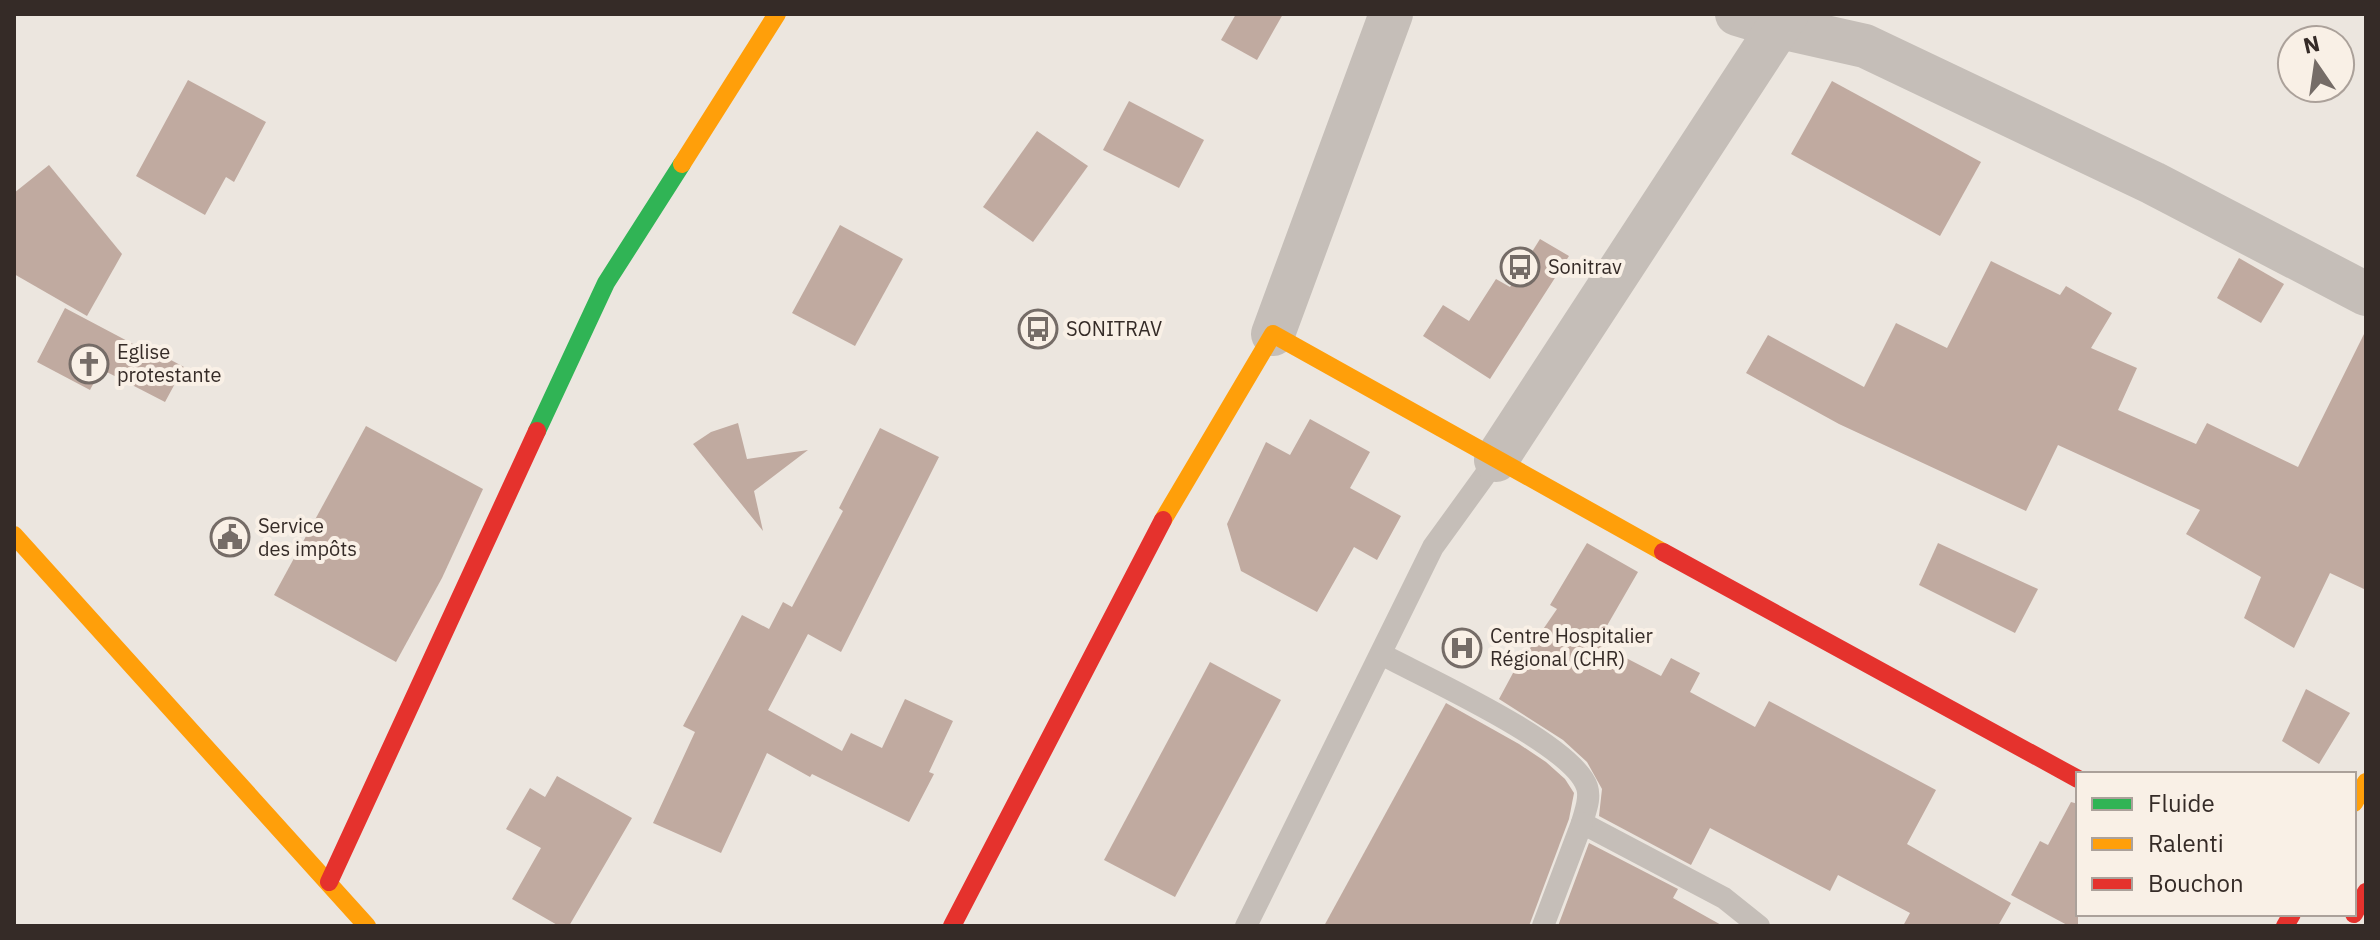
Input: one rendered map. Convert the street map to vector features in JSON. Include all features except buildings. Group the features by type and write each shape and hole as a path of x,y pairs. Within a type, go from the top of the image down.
{"main road":[{"path":"329,882 606,283 777,14"},
{"path":"952,926 1157,529 1273,334 2076,778"},
{"path":"14,535 367,926"},
{"path":"2356,800 2366,782"},
{"path":"2356,910 2366,892"}],"street":[{"path":"1273,334 1391,14"},
{"path":"1737,14 1783,21 1865,46 2153,183 2366,294"},
{"path":"1496,460 1783,21"}],"lane":[{"path":"1246,926 1433,547 1496,460"},
{"path":"1381,654 1526,731 1576,768 1586,784 1589,797 1582,823 1543,926"},
{"path":"1582,823 1724,898 1759,926"}],"traffic: fast":[{"path":"537,431 606,283 682,164"}],"traffic: slow":[{"path":"682,164 777,14"},
{"path":"1163,520 1273,334 1663,552"},
{"path":"14,535 367,926"},
{"path":"2356,800 2366,782"}],"traffic: jam":[{"path":"329,882 537,431"},
{"path":"952,926 1163,520"},
{"path":"1663,552 2076,778"},
{"path":"2356,910 2366,892"},
{"path":"2285,926 2291,916"}],"place":[{"name":"Sonitrav","path":"1520,267"},
{"name":"SONITRAV","path":"1038,329"},
{"name":"Eglise protestante","path":"89,364"},
{"name":"Service des impôts","path":"230,537"},
{"name":"Centre Hospitalier Régional (CHR)","path":"1462,648"}]}
